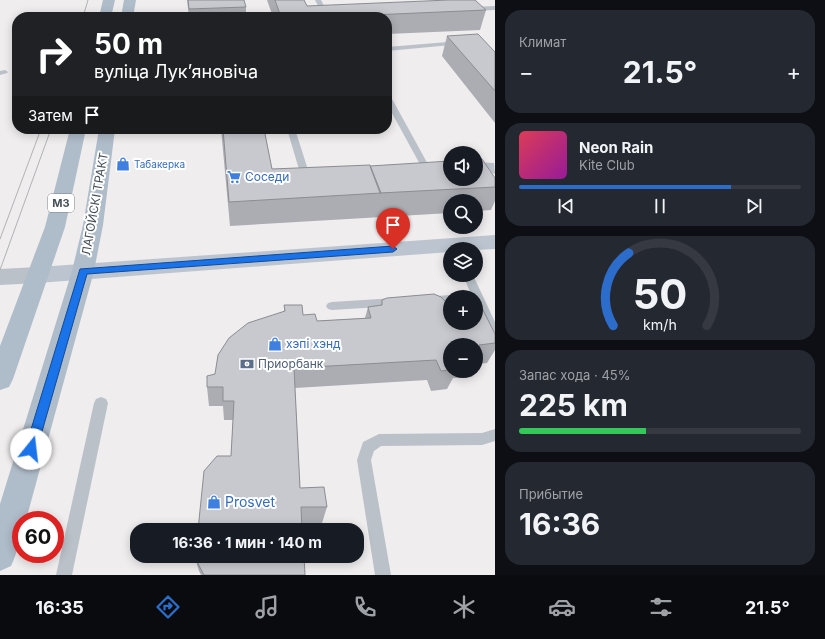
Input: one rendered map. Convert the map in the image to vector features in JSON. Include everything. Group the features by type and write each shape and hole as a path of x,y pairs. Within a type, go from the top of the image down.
{"main road":[{"path":"106,12 109,0"},
{"path":"128,12 130,0"},
{"name":"М3","path":"0,379 55,227 77,134"},
{"name":"ЛАГОЙСКІ ТРАКТ","path":"0,555 83,271 93,225 106,134"},
{"path":"483,244 495,242"},
{"path":"38,275 443,248"}],"street":[{"path":"0,278 38,275"}],"lane":[{"path":"318,0 324,12"},
{"path":"461,9 495,8"},
{"path":"392,49 470,42"},
{"path":"392,106 427,168"},
{"path":"293,134 305,176 319,175"},
{"path":"483,166 491,165 495,171"},
{"path":"419,301 443,299"},
{"path":"332,306 403,302"},
{"path":"483,310 495,335"},
{"path":"64,575 101,403"},
{"path":"383,575 364,460 368,447 379,440 482,439 495,435"}],"building":[{"path":"188,0 244,0 246,7 189,9"},
{"path":"275,0 304,0 307,6 475,0 486,10 392,14 392,12 279,12"},
{"path":"478,34 495,52 495,91 447,36"},
{"path":"223,134 265,134 272,169 370,165 381,193 229,202"},
{"path":"483,160 495,178 495,187 380,193 370,166 443,161 443,186 483,186"},
{"path":"434,294 441,297 443,299 443,330 483,330 483,310 495,334 495,343 483,344 483,338 443,338 443,371 441,371 436,360 294,368 300,488 324,487 327,507 301,507 302,523 199,523 204,471 217,456 231,456 234,401 223,401 223,387 207,387 207,376 215,374 218,355 229,338 248,323 285,311 284,305 302,305 303,315 315,314 317,321 371,318 368,307 382,305 382,300 387,298"},
{"path":"198,563 304,563 305,575 204,575"}],"tram line":[{"path":"84,12 88,0"},
{"path":"0,239 39,134"},
{"path":"0,270 49,134"}],"place":[{"name":"Табакерка","path":"123,164"},
{"name":"Соседи","path":"234,177"},
{"name":"хэпі хэнд","path":"275,344"},
{"name":"Приорбанк","path":"247,364"},
{"name":"Prosvet","path":"214,502"}],"route":[{"path":"31,449 83,271 393,249"}]}
